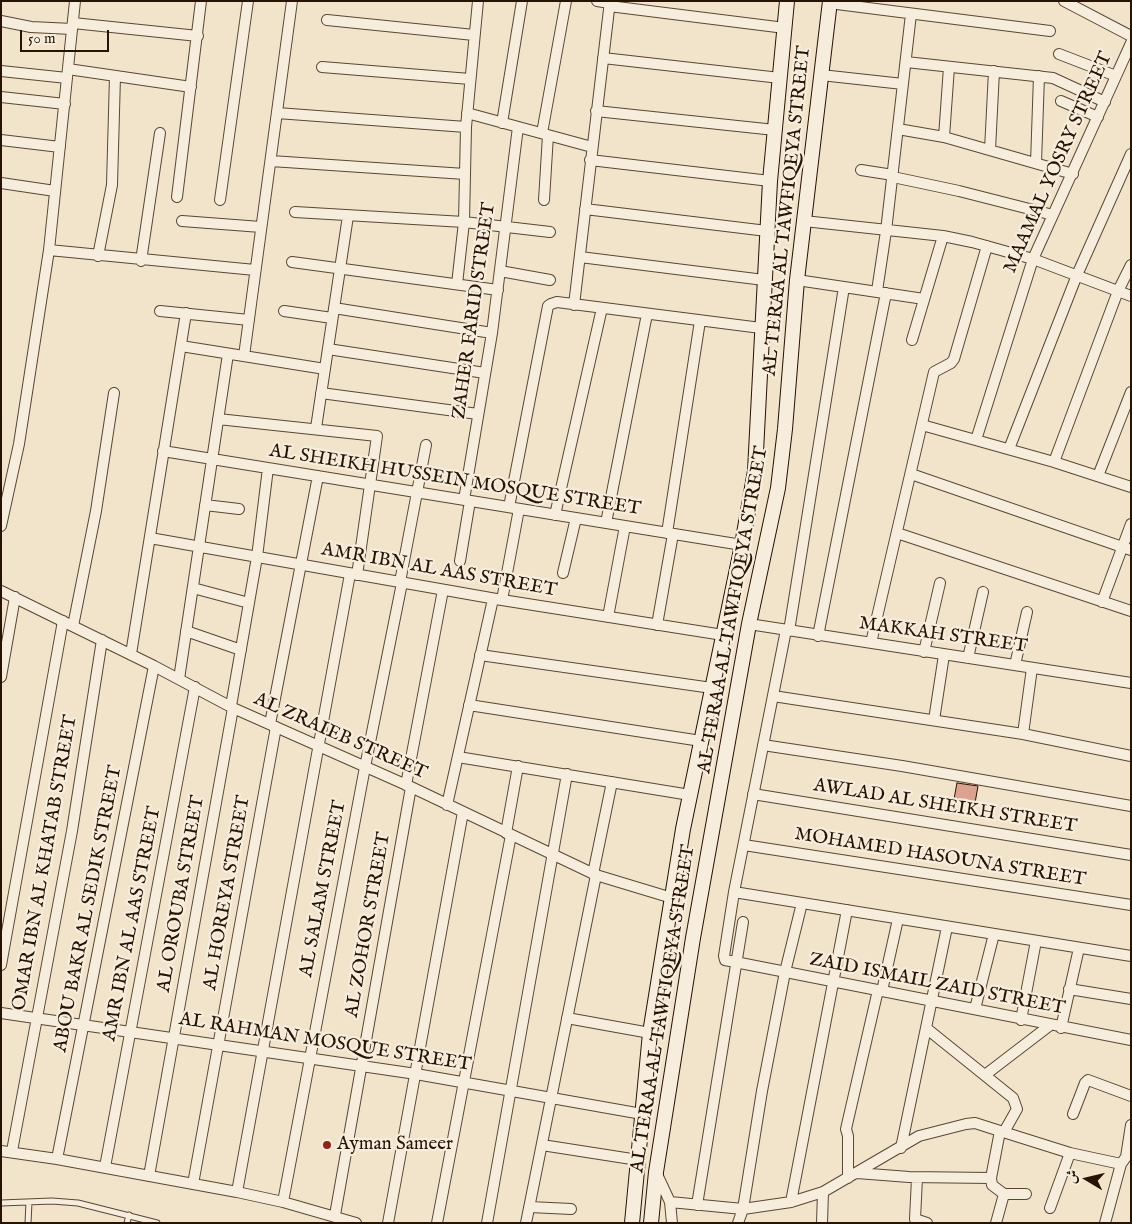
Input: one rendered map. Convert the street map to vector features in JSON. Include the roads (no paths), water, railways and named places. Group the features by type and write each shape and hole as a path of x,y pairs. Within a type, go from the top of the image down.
{"main road":[{"name":"AL TERAA AL TAWFIQEYA STREET","path":"632,1223 650,1033 690,795 742,545 754,471 770,181 787,1"},
{"name":"AL TERAA AL TAWFIQEYA STREET","path":"651,1223 656,1172 693,938 750,624 778,488 785,429 797,280 830,2"}],"street":[{"path":"1,526 19,444 49,250 75,1"},
{"path":"177,198 201,1"},
{"path":"220,200 248,1"},
{"path":"244,356 292,1"},
{"path":"457,284 464,222 467,113 478,1"},
{"path":"502,123 522,1"},
{"path":"544,200 545,134 566,1"},
{"path":"597,1 692,18 785,28"},
{"path":"1064,1 1131,36"},
{"path":"830,2 1050,31"},
{"path":"574,305 610,3"},
{"path":"818,636 881,292 886,231 911,14"},
{"path":"327,20 474,35"},
{"path":"1,21 32,26 73,26 198,36"},
{"name":"MAAMAL YOSRY STREET","path":"976,440 1033,259 1131,43"},
{"path":"1059,54 1116,76"},
{"path":"603,58 780,78"},
{"path":"906,62 1039,76 1060,80 1105,102"},
{"path":"322,67 470,79"},
{"path":"944,137 950,67"},
{"path":"1,71 115,76 191,87"},
{"path":"990,150 994,72"},
{"path":"821,75 903,84"},
{"path":"98,256 112,185 115,76"},
{"path":"1036,163 1039,76"},
{"path":"1,97 65,104"},
{"path":"1061,101 1098,117"},
{"path":"596,111 775,130"},
{"path":"467,113 592,147"},
{"path":"277,114 466,127"},
{"name":"ZAHER FARID STREET","path":"460,561 478,414 498,290 518,127"},
{"path":"898,129 944,137 1073,174"},
{"path":"142,261 160,133"},
{"path":"1,140 60,147"},
{"path":"1009,449 1077,275 1131,154"},
{"path":"590,160 770,181"},
{"path":"271,161 465,174"},
{"path":"861,170 959,191 1053,215"},
{"path":"1,183 55,191"},
{"path":"585,209 767,231"},
{"path":"296,212 464,222 550,232"},
{"path":"316,428 348,216"},
{"path":"182,221 261,226"},
{"path":"804,221 943,236 987,246 1033,259 1131,296"},
{"path":"912,340 943,236"},
{"path":"871,644 934,372 951,363 954,359 987,246"},
{"path":"49,250 142,261 255,270"},
{"path":"580,257 764,280"},
{"path":"292,262 498,290"},
{"path":"1054,462 1118,291 1131,265"},
{"path":"500,271 550,280"},
{"path":"797,280 924,298"},
{"path":"737,963 726,960 724,956 734,892 773,696 788,631 844,287"},
{"path":"448,805 480,655 498,600 548,306 557,302 761,328"},
{"path":"555,515 602,308"},
{"path":"160,311 249,320"},
{"path":"284,311 333,313 492,333"},
{"path":"131,654 186,313"},
{"path":"606,523 647,314"},
{"path":"657,625 700,321"},
{"path":"180,346 325,369"},
{"path":"328,349 485,373"},
{"path":"179,679 228,354"},
{"path":"1098,476 1131,392"},
{"path":"73,626 96,511 114,393"},
{"path":"321,393 478,414"},
{"path":"218,419 377,436 371,485 317,746 264,1051 237,1192"},
{"path":"922,425 1054,462 1131,487"},
{"path":"401,582 426,445"},
{"name":"AL SHEIKH HUSSEIN MOSQUE STREET","path":"163,450 742,545"},
{"name":"AL OROUBA STREET","path":"149,1176 232,707 257,557 268,468"},
{"path":"910,474 1126,549"},
{"name":"AL HOREYA STREET","path":"193,1184 219,1044 300,565 318,476"},
{"path":"205,505 238,509"},
{"path":"563,573 576,518"},
{"path":"1102,602 1126,549 1131,524"},
{"path":"608,617 625,526"},
{"path":"897,533 1131,611"},
{"name":"AMR IBN AL AAS STREET","path":"150,538 498,600 723,635"},
{"name":"AL SALAM STREET","path":"284,1202 401,582"},
{"path":"924,652 940,583"},
{"path":"193,588 249,604"},
{"name":"AL ZOHOR STREET","path":"331,1217 362,1065 443,590"},
{"name":"AL ZRAIEB STREET","path":"1,591 131,654 232,707 409,786 594,874 672,898"},
{"path":"968,658 983,592"},
{"path":"1,676 16,597"},
{"path":"1015,665 1027,612"},
{"path":"1,965 63,621"},
{"name":"MAKKAH STREET","path":"750,624 1131,683"},
{"path":"186,631 241,650"},
{"name":"OMAR IBN AL KHATAB STREET","path":"12,1151 72,831 102,640"},
{"path":"480,655 712,688"},
{"path":"934,720 944,655"},
{"name":"ABOU BAKR AL SEDIK STREET","path":"58,1158 154,666"},
{"path":"1023,734 1032,668"},
{"name":"AMR IBN AL AAS STREET","path":"105,1168 195,687"},
{"path":"773,696 1023,734 1131,756"},
{"path":"469,705 701,741"},
{"path":"763,745 902,766 1131,806"},
{"path":"458,756 690,795"},
{"path":"437,1223 465,1082 518,766"},
{"path":"486,1223 566,774"},
{"path":"526,1223 612,782"},
{"name":"AWLAD AL SHEIKH STREET","path":"753,794 1131,855"},
{"path":"388,1223 463,812"},
{"name":"MOHAMED HASOUNA STREET","path":"744,845 1131,905"},
{"path":"734,892 1131,956"},
{"path":"738,1223 743,1209 762,1091 785,972 802,903"},
{"path":"791,1202 847,910"},
{"path":"852,1176 846,1129 898,919"},
{"path":"697,1205 744,922"},
{"path":"901,1148 947,926"},
{"path":"975,1010 994,934"},
{"path":"1021,1020 1036,941"},
{"path":"1061,1028 1079,948"},
{"name":"ZAID ISMAIL ZAID STREET","path":"737,963 932,1000 1049,1026 1131,1040"},
{"path":"1069,990 1131,999"},
{"name":"AL RAHMAN MOSQUE STREET","path":"1,1013 362,1065 642,1114"},
{"path":"567,1018 650,1033"},
{"path":"985,1075 1049,1026"},
{"path":"926,1028 1013,1098 1016,1103 1015,1114 1002,1131 991,1178 992,1185 1004,1194 1026,1194"},
{"path":"1073,1114 1088,1080 1131,1096"},
{"path":"670,1202 743,1209 791,1202 823,1192 901,1148 918,1136 966,1124 974,1124 1002,1131 1070,1153 1126,1159"},
{"path":"1104,1223 1126,1159 1131,1125"},
{"path":"542,1145 638,1160"},
{"path":"1,1151 58,1158 237,1192 284,1202 356,1223"},
{"path":"1050,1208 1070,1153"},
{"path":"656,1172 670,1202 672,1223"},
{"path":"852,1176 991,1178"},
{"path":"917,1178 915,1219 927,1223"},
{"path":"822,1223 823,1192"},
{"path":"996,1223 1004,1194"},
{"path":"530,1207 571,1209"}],"lane":[{"path":"28,1223 29,1202"},
{"path":"1,1203 78,1203 157,1223"},
{"path":"127,1223 129,1215"}],"place":[{"name":"Ayman Sameer","path":"327,1145"}]}
